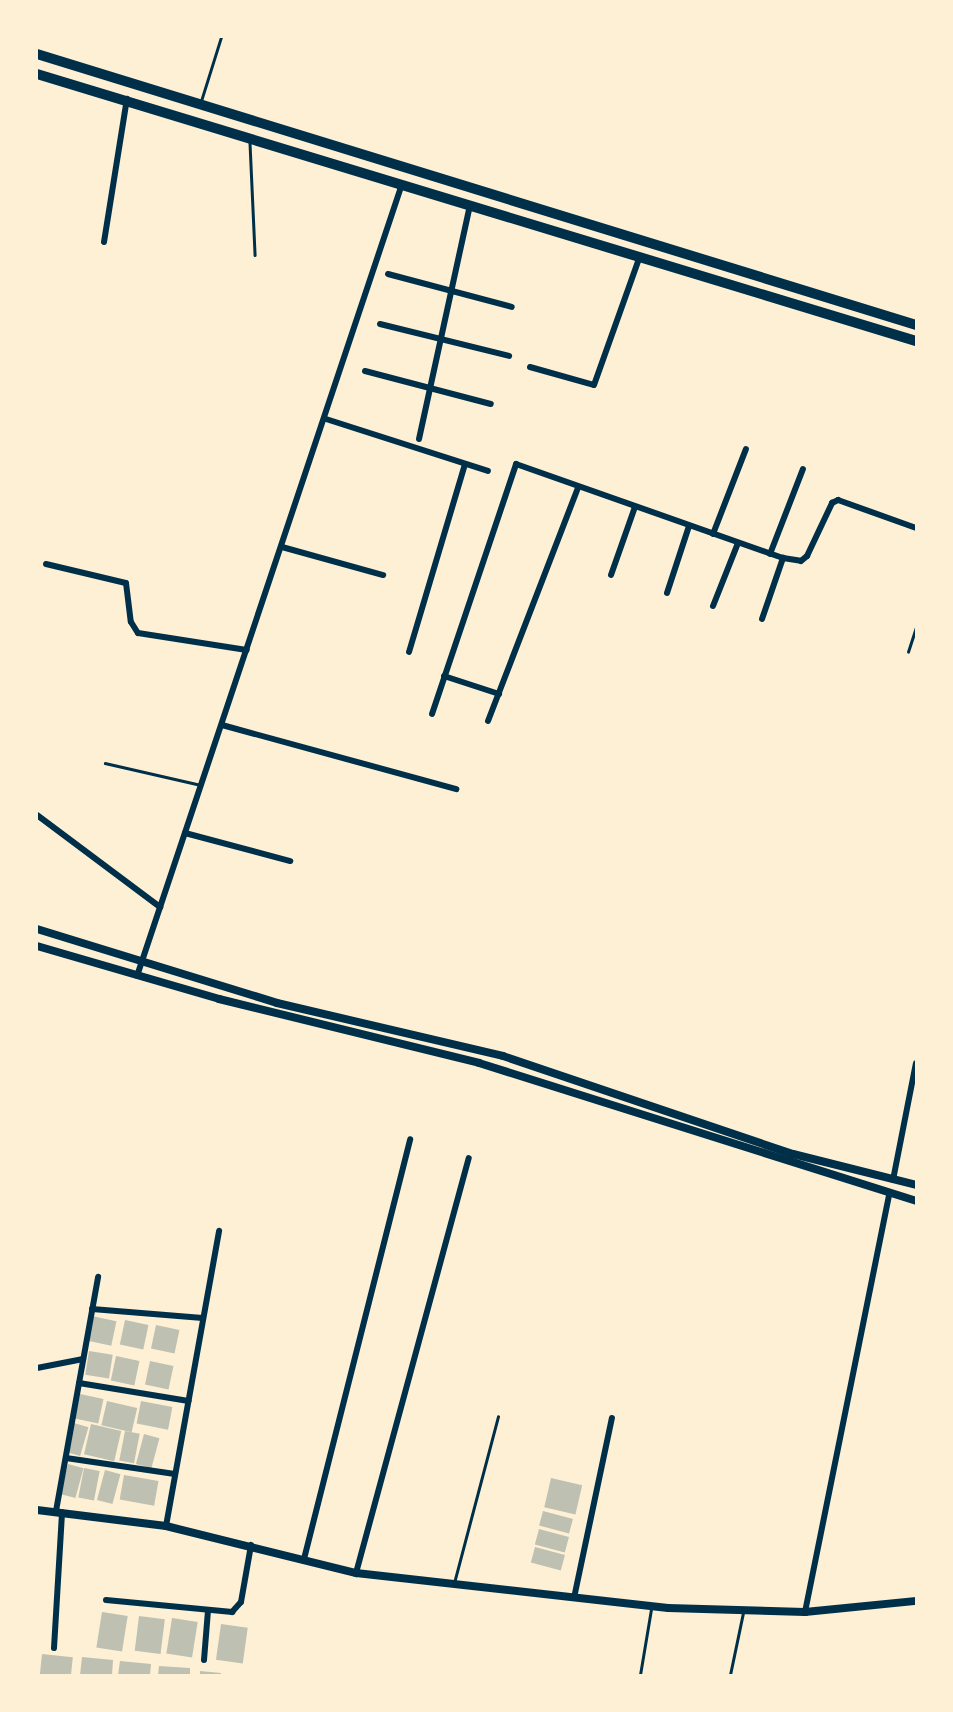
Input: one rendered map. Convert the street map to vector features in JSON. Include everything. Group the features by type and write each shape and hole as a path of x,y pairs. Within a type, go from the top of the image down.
{"main road":[{"path":"37,54 916,325"},
{"path":"37,75 127,99 916,341"}],"street":[{"path":"104,242 127,99"},
{"path":"137,976 326,419 402,184"},
{"path":"419,439 470,206"},
{"path":"530,367 594,385 640,256"},
{"path":"388,274 512,307"},
{"path":"380,324 509,356"},
{"path":"365,371 491,404"},
{"path":"326,419 488,471"},
{"path":"713,534 746,449"},
{"path":"409,652 465,464"},
{"path":"432,714 516,464 737,543 801,561 807,556 832,503 838,500 916,527"},
{"path":"770,554 803,469"},
{"path":"488,721 578,488"},
{"path":"611,575 635,507"},
{"path":"667,593 689,526"},
{"path":"713,606 737,543"},
{"path":"282,547 383,575"},
{"path":"762,619 783,558"},
{"path":"46,564 126,583 131,622 138,633 247,650"},
{"path":"444,676 499,694"},
{"path":"222,725 456,789"},
{"path":"37,815 160,907"},
{"path":"185,833 290,861"},
{"path":"37,929 277,1003 503,1056 793,1154 916,1185"},
{"path":"37,946 137,976 479,1063 889,1195 916,1201"},
{"path":"893,1180 916,1063"},
{"path":"304,1559 410,1139"},
{"path":"356,1573 469,1158"},
{"path":"805,1612 889,1195"},
{"path":"166,1526 219,1231"},
{"path":"54,1648 59,1512 98,1277"},
{"path":"92,1309 203,1318"},
{"path":"37,1368 83,1359"},
{"path":"79,1383 189,1401"},
{"path":"573,1598 612,1418"},
{"path":"66,1458 175,1474"},
{"path":"37,1510 166,1526 356,1573 573,1598 651,1606 805,1612 916,1601"},
{"path":"106,1600 208,1610 239,1609 251,1545"},
{"path":"204,1660 208,1610"}],"lane":[{"path":"200,104 220,37"},
{"path":"250,137 255,255"},
{"path":"908,652 916,628"},
{"path":"106,763 201,785"},
{"path":"454,1584 498,1417"},
{"path":"640,1675 651,1606"},
{"path":"730,1675 743,1610"}],"building":[{"path":"92,1316 116,1321 111,1346 87,1340"},
{"path":"125,1320 148,1325 143,1349 120,1344"},
{"path":"156,1325 179,1330 174,1353 151,1348"},
{"path":"89,1351 113,1355 109,1378 85,1375"},
{"path":"116,1356 139,1361 134,1385 111,1380"},
{"path":"150,1361 173,1366 168,1389 145,1384"},
{"path":"80,1394 103,1399 98,1423 75,1418"},
{"path":"107,1401 137,1408 132,1432 101,1425"},
{"path":"141,1401 172,1407 168,1430 137,1424"},
{"path":"74,1423 88,1427 80,1456 66,1452"},
{"path":"91,1424 121,1431 114,1461 84,1454"},
{"path":"125,1431 140,1434 134,1463 119,1460"},
{"path":"144,1434 159,1438 151,1468 136,1464"},
{"path":"68,1464 83,1468 75,1498 60,1494"},
{"path":"84,1468 100,1471 94,1501 78,1497"},
{"path":"105,1470 120,1474 112,1504 97,1500"},
{"path":"124,1475 158,1481 154,1506 120,1500"},
{"path":"551,1478 582,1485 575,1514 544,1507"},
{"path":"543,1511 573,1519 569,1534 539,1525"},
{"path":"539,1529 569,1537 565,1552 535,1544"},
{"path":"535,1547 565,1555 561,1570 531,1562"},
{"path":"102,1612 128,1616 122,1652 96,1648"},
{"path":"139,1616 165,1619 161,1654 135,1651"},
{"path":"172,1618 198,1622 192,1658 166,1654"},
{"path":"221,1624 248,1628 243,1663 216,1660"},
{"path":"42,1654 73,1657 71,1675 40,1674"},
{"path":"82,1657 113,1660 112,1675 80,1675"},
{"path":"120,1661 151,1664 150,1675 118,1675"},
{"path":"159,1666 190,1668 190,1675 158,1675"},
{"path":"200,1671 221,1673 221,1675 200,1675"}]}
